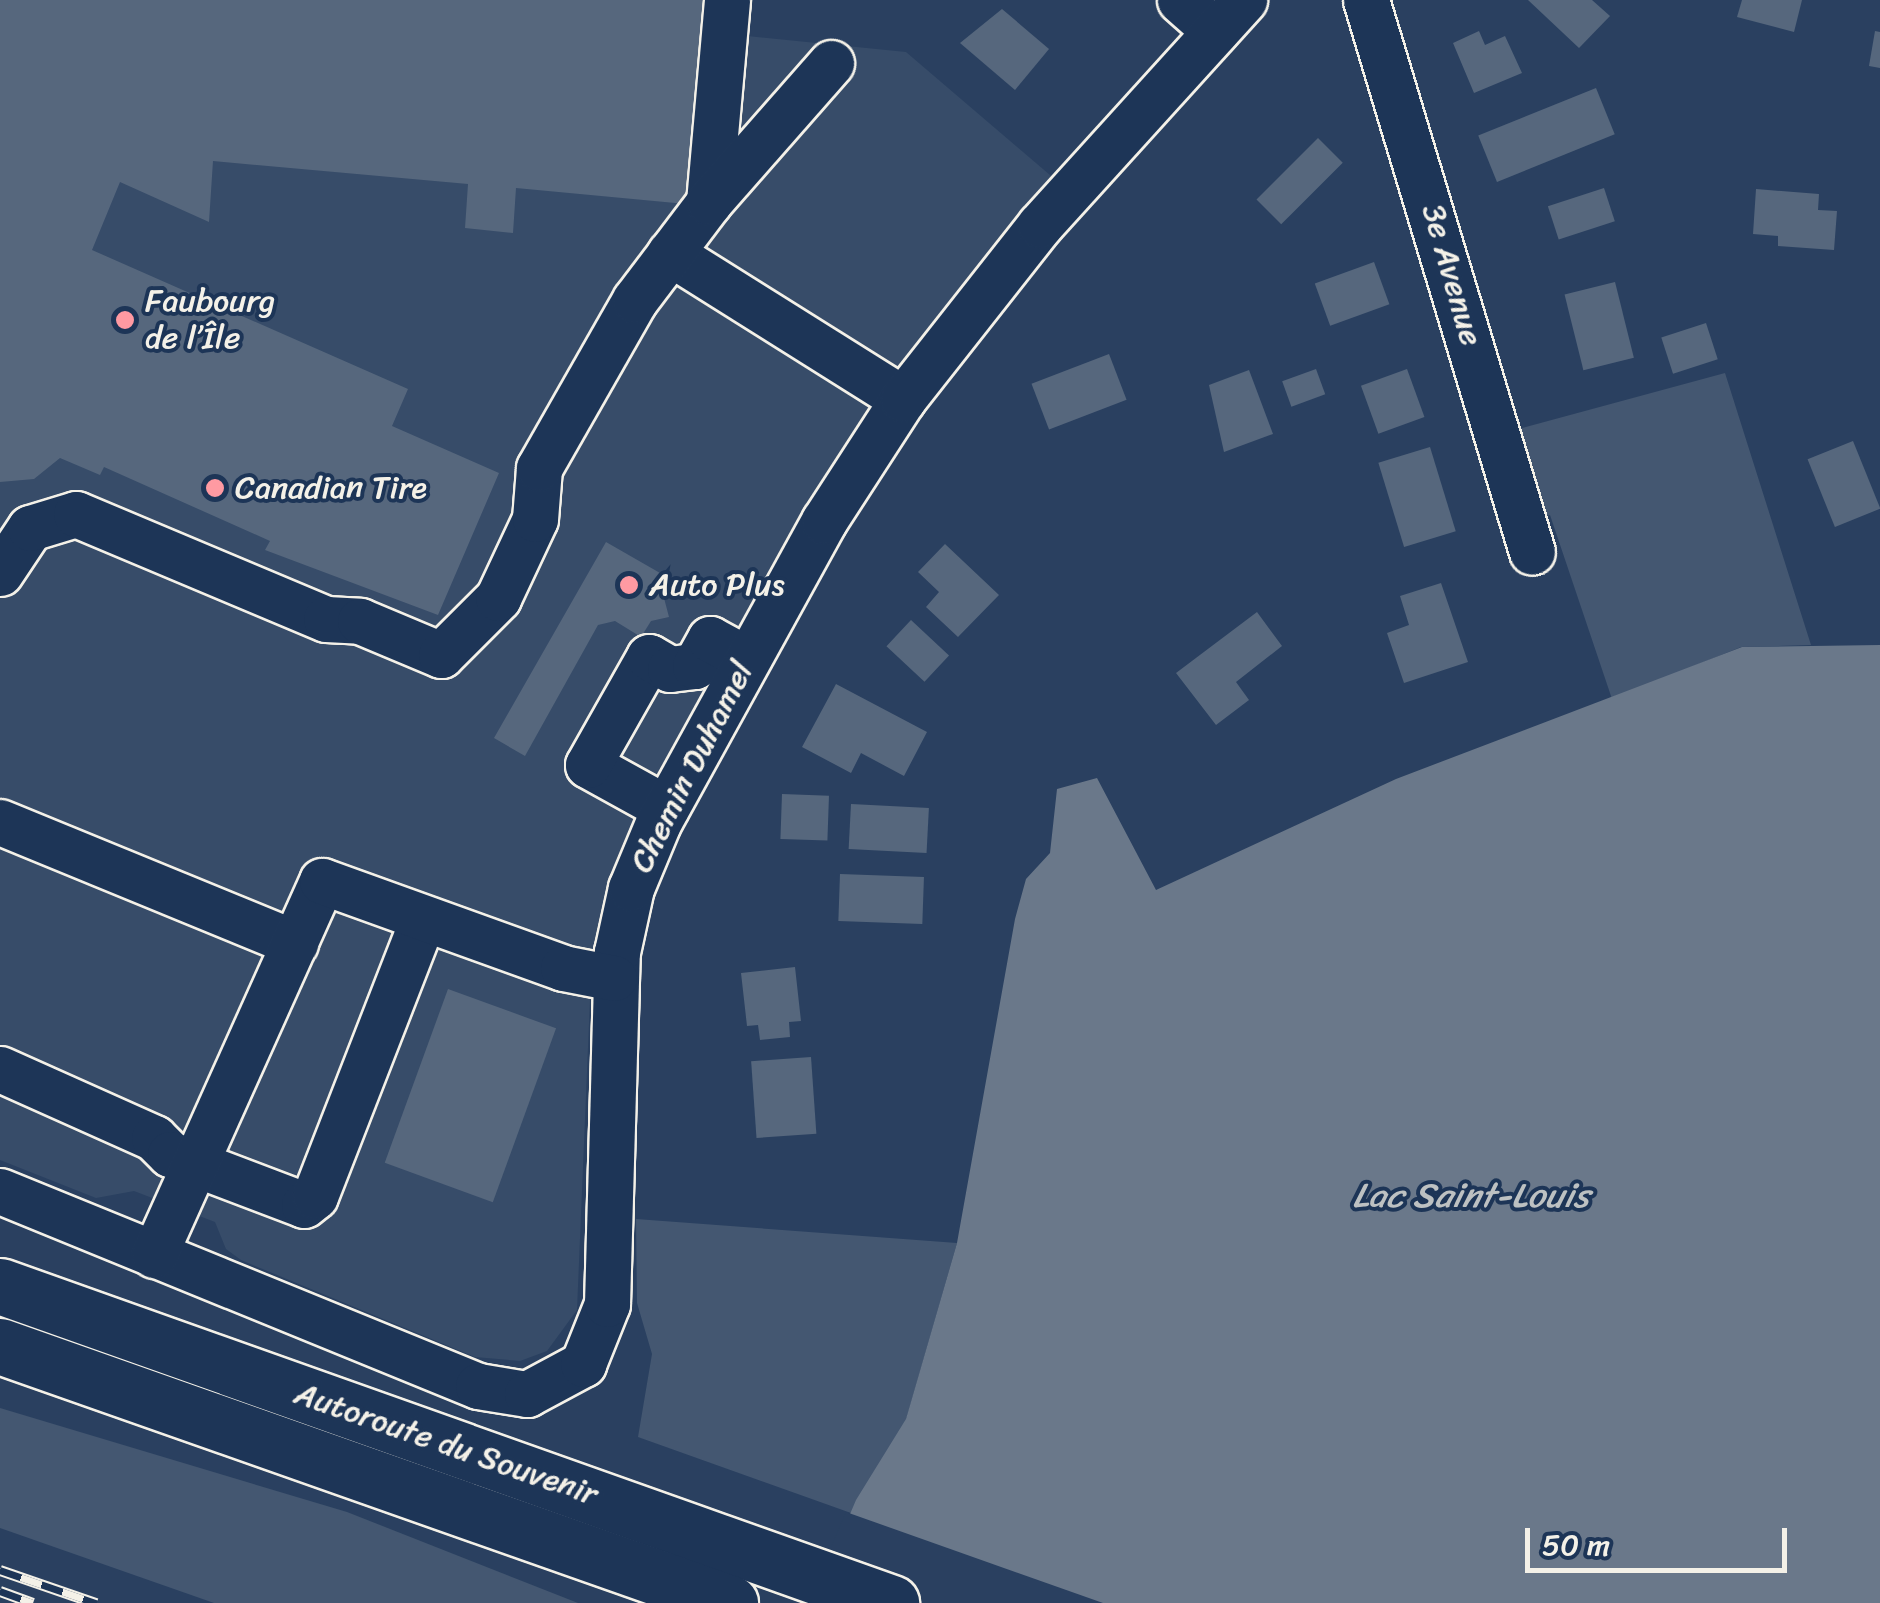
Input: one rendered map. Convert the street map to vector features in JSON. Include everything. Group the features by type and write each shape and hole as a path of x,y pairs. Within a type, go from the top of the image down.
{"highway":[{"path":"0,1258 148,1339"},
{"name":"Autoroute du Souvenir","path":"0,1286 891,1603"},
{"name":"Autoroute du Souvenir","path":"6,1349 730,1603"}],"street":[{"path":"708,202 727,0"},
{"path":"1180,0 1229,15"},
{"name":"3e Avenue","path":"1366,0 1532,552"},
{"name":"Chemin Duhamel","path":"0,1191 478,1386 527,1394 565,1380 595,1348 606,1304 614,978 631,888 666,808 747,658 903,399 1040,226 1229,15"},
{"path":"0,573 30,528 76,514 326,619 360,621 441,655 498,598 535,519 539,468 670,253 708,202 831,63"},
{"path":"670,253 903,399"},
{"path":"666,808 588,764 649,657 670,668 695,666 710,639 747,658"},
{"path":"0,822 294,943"},
{"path":"154,1256 198,1165 322,880 422,920 614,978"},
{"path":"0,1069 198,1165 290,1203 315,1196 422,920"}],"shaded area":[{"path":"0,0 740,0 738,35 906,52 1057,181 952,300 858,427 798,522 619,866 591,976 577,1310 547,1351 520,1361 475,1357 241,1260 226,1249 215,1222 134,1191 96,1198 0,1160"},
{"path":"1725,373 1811,645 1741,647 1612,699 1550,515 1535,520 1511,431"},
{"path":"636,1219 957,1243 906,1420 851,1513 638,1437 652,1354 637,1303"},
{"path":"0,1408 347,1512 578,1603 214,1603 0,1528"}],"water":[{"name":"Lac Saint-Louis","path":"1880,645 1880,1603 812,1603 856,1500 906,1419 957,1243 1015,919 1026,879 1050,853 1057,789 1097,778 1156,890 1396,779 1742,647"}],"pier":[{"path":"846,1512 1103,1603 807,1603"}],"building":[{"name":"Faubourg de l’Île","path":"0,0 703,0 686,204 516,188 513,233 465,228 468,184 213,161 209,222 120,182 92,250 408,389 392,426 499,473 438,615 265,550 270,541 104,467 100,475 60,458 34,479 0,482"},
{"path":"1528,0 1592,0 1610,16 1579,48"},
{"path":"1742,0 1802,0 1794,32 1737,17"},
{"path":"1002,9 1049,49 1015,90 960,43"},
{"path":"1479,31 1485,45 1505,36 1522,73 1474,93 1453,43"},
{"path":"1875,31 1880,32 1880,68 1869,66"},
{"path":"1596,88 1615,134 1497,182 1478,136"},
{"path":"1318,138 1343,163 1281,224 1256,200"},
{"path":"1604,188 1615,221 1559,240 1548,206"},
{"path":"1756,189 1819,194 1818,210 1837,211 1834,250 1778,246 1778,236 1753,234"},
{"path":"1374,262 1389,304 1330,326 1315,284"},
{"path":"1615,282 1634,358 1583,370 1565,295"},
{"path":"1706,323 1718,359 1673,374 1661,338"},
{"path":"1109,354 1127,400 1049,429 1032,384"},
{"path":"1316,369 1325,394 1291,407 1282,381"},
{"path":"1407,369 1424,417 1378,434 1361,386"},
{"path":"1249,370 1273,434 1224,452 1209,385"},
{"path":"1853,441 1880,509 1835,527 1808,459"},
{"path":"1430,447 1456,531 1404,547 1378,463"},
{"path":"606,542 674,581 664,598 669,617 651,621 641,637 615,621 598,625 525,756 494,738"},
{"path":"945,544 999,595 958,637 926,607 939,592 918,572"},
{"path":"1441,583 1468,662 1404,683 1387,633 1409,625 1400,596"},
{"path":"1257,612 1282,646 1236,682 1249,700 1216,725 1176,673"},
{"path":"911,620 949,655 924,682 886,646"},
{"path":"836,684 927,732 904,776 861,753 851,773 802,747"},
{"path":"782,794 829,796 827,841 780,839"},
{"path":"851,804 929,808 927,853 849,849"},
{"path":"840,874 924,877 922,924 838,921"},
{"path":"795,967 801,1021 789,1022 790,1037 760,1040 758,1025 747,1026 741,973"},
{"path":"448,989 556,1028 493,1202 385,1163"},
{"path":"811,1057 816,1134 757,1138 751,1061"}],"railway":[{"path":"0,1570 96,1603"},
{"path":"0,1591 33,1603"}],"place":[{"name":"Faubourg de l’Île","path":"125,320"},
{"name":"Canadian Tire","path":"215,488"},
{"name":"Auto Plus","path":"629,585"}]}
